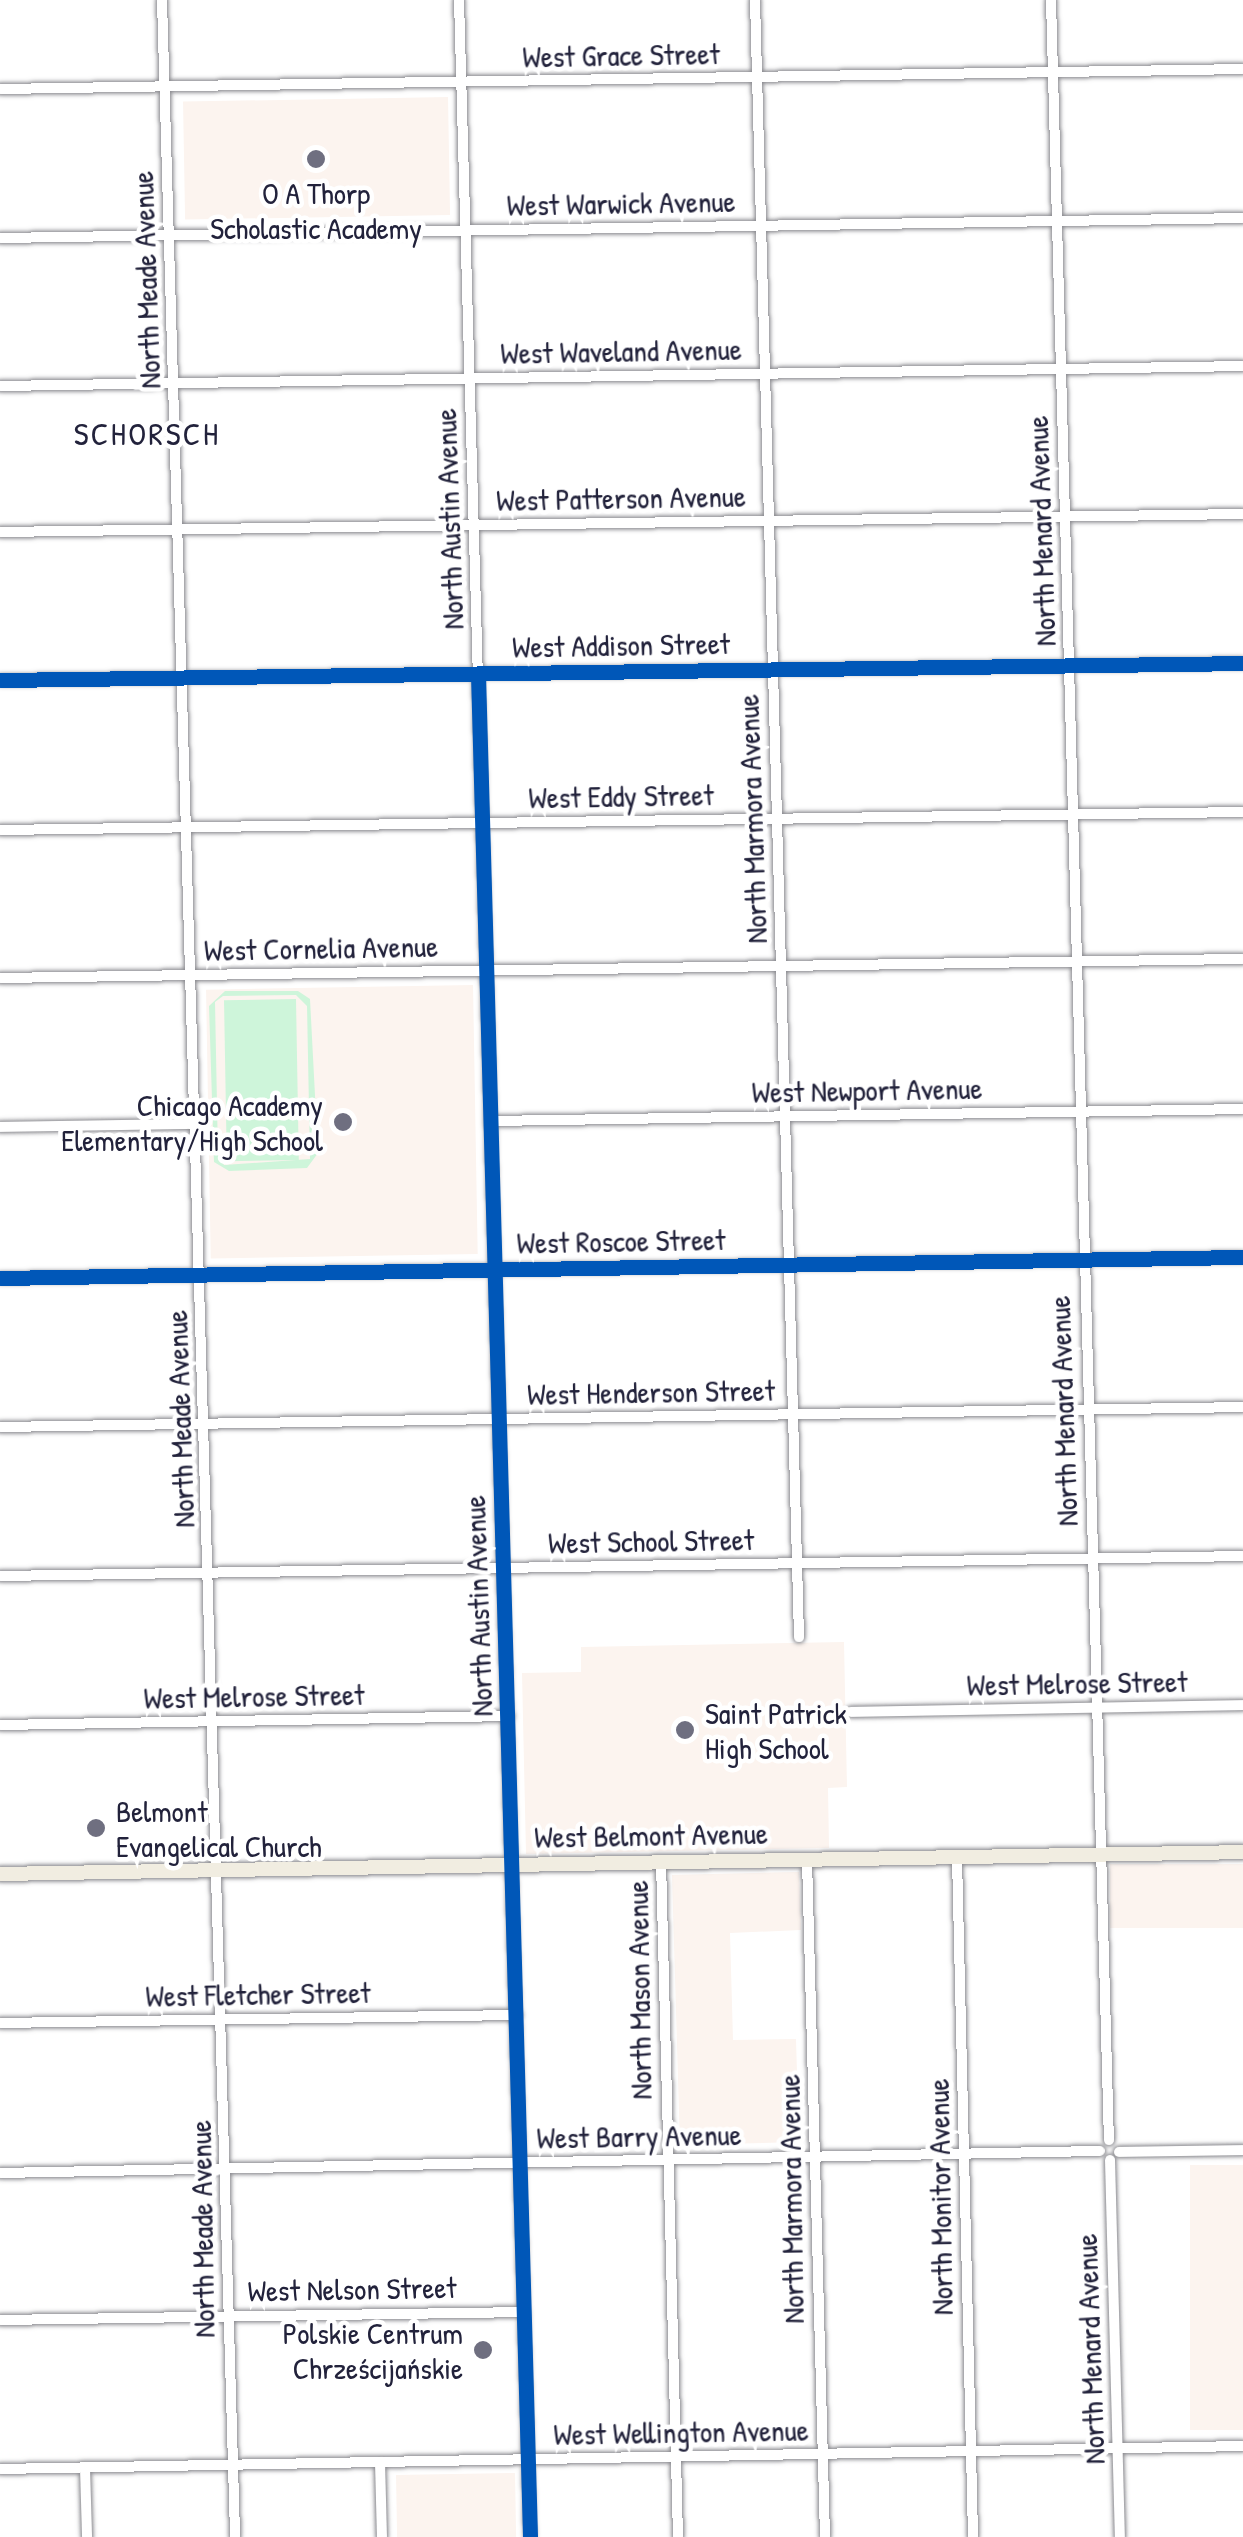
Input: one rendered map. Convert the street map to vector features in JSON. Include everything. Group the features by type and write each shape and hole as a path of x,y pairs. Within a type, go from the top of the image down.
{"main road":[{"name":"West Belmont Avenue","path":"0,1874 1243,1852"}],"street":[{"name":"North Meade Avenue","path":"162,0 235,2537"},
{"name":"North Austin Avenue","path":"459,0 530,2537"},
{"name":"North Marmora Avenue","path":"755,0 799,1637"},
{"name":"North Menard Avenue","path":"1051,0 1109,2140"},
{"name":"West Grace Street","path":"0,89 1243,69"},
{"name":"West Warwick Avenue","path":"0,238 1243,218"},
{"name":"West Waveland Avenue","path":"0,386 1243,366"},
{"name":"West Patterson Avenue","path":"0,532 1243,514"},
{"name":"West Addison Street","path":"0,680 1243,663"},
{"name":"West Eddy Street","path":"0,830 1243,812"},
{"name":"West Cornelia Avenue","path":"0,978 1243,959"},
{"name":"West Newport Avenue","path":"491,1121 1243,1110"},
{"path":"0,1127 196,1124"},
{"name":"West Roscoe Street","path":"0,1278 1243,1258"},
{"name":"West Henderson Street","path":"0,1427 1243,1406"},
{"name":"West School Street","path":"0,1576 1243,1556"},
{"name":"West Melrose Street","path":"851,1712 1243,1705"},
{"name":"West Melrose Street","path":"0,1725 508,1716"},
{"name":"North Monitor Avenue","path":"956,1857 973,2537"},
{"name":"North Marmora Avenue","path":"808,1859 825,2537"},
{"name":"North Mason Avenue","path":"661,1862 678,2537"},
{"name":"West Fletcher Street","path":"0,2023 517,2015"},
{"path":"1120,2152 1109,2140 1100,2151 1110,2160 1120,2152 1243,2150"},
{"name":"West Barry Avenue","path":"0,2173 1100,2151"},
{"name":"North Menard Avenue","path":"1110,2160 1120,2537"},
{"name":"West Nelson Street","path":"0,2320 524,2312"},
{"name":"West Wellington Avenue","path":"0,2469 1243,2446"},
{"path":"380,2462 382,2537"},
{"path":"85,2468 87,2537"}],"shaded area":[{"name":"O A Thorp Scholastic Academy","path":"448,97 450,215 185,220 183,102"},
{"name":"Chicago Academy Elementary/High School","path":"473,985 478,1254 211,1259 206,990"},
{"name":"Saint Patrick High School","path":"844,1642 847,1787 828,1788 829,1848 526,1854 522,1673 581,1672 581,1647"},
{"path":"1110,1864 1243,1864 1243,1928 1110,1928"},
{"path":"799,1872 801,1930 730,1933 733,2040 796,2039 799,2142 680,2145 672,1875"},
{"path":"1190,2165 1243,2165 1243,2430 1190,2430"},
{"path":"515,2473 516,2537 397,2537 396,2475"}],"green space":[{"path":"225,991 298,991 310,999 318,1153 307,1168 229,1171 214,1162 209,1006","holes":["296,995 307,1006 310,1159 224,1165 218,1155 215,1002 223,996"]},
{"path":"296,999 299,1160 227,1161 224,1000"}],"cycle path":[{"path":"0,680 1243,663"},
{"path":"478,674 530,2537"},
{"path":"0,1278 1243,1257"}],"place":[{"name":"O A Thorp Scholastic Academy","path":"316,159"},
{"name":"Chicago Academy Elementary/High School","path":"343,1122"},
{"name":"Saint Patrick High School","path":"685,1730"},
{"name":"Belmont Evangelical Church","path":"96,1828"},
{"name":"Polskie Centrum Chrześcijańskie","path":"483,2350"}],"district":[{"name":"SCHORSCH","path":"147,434"}]}
